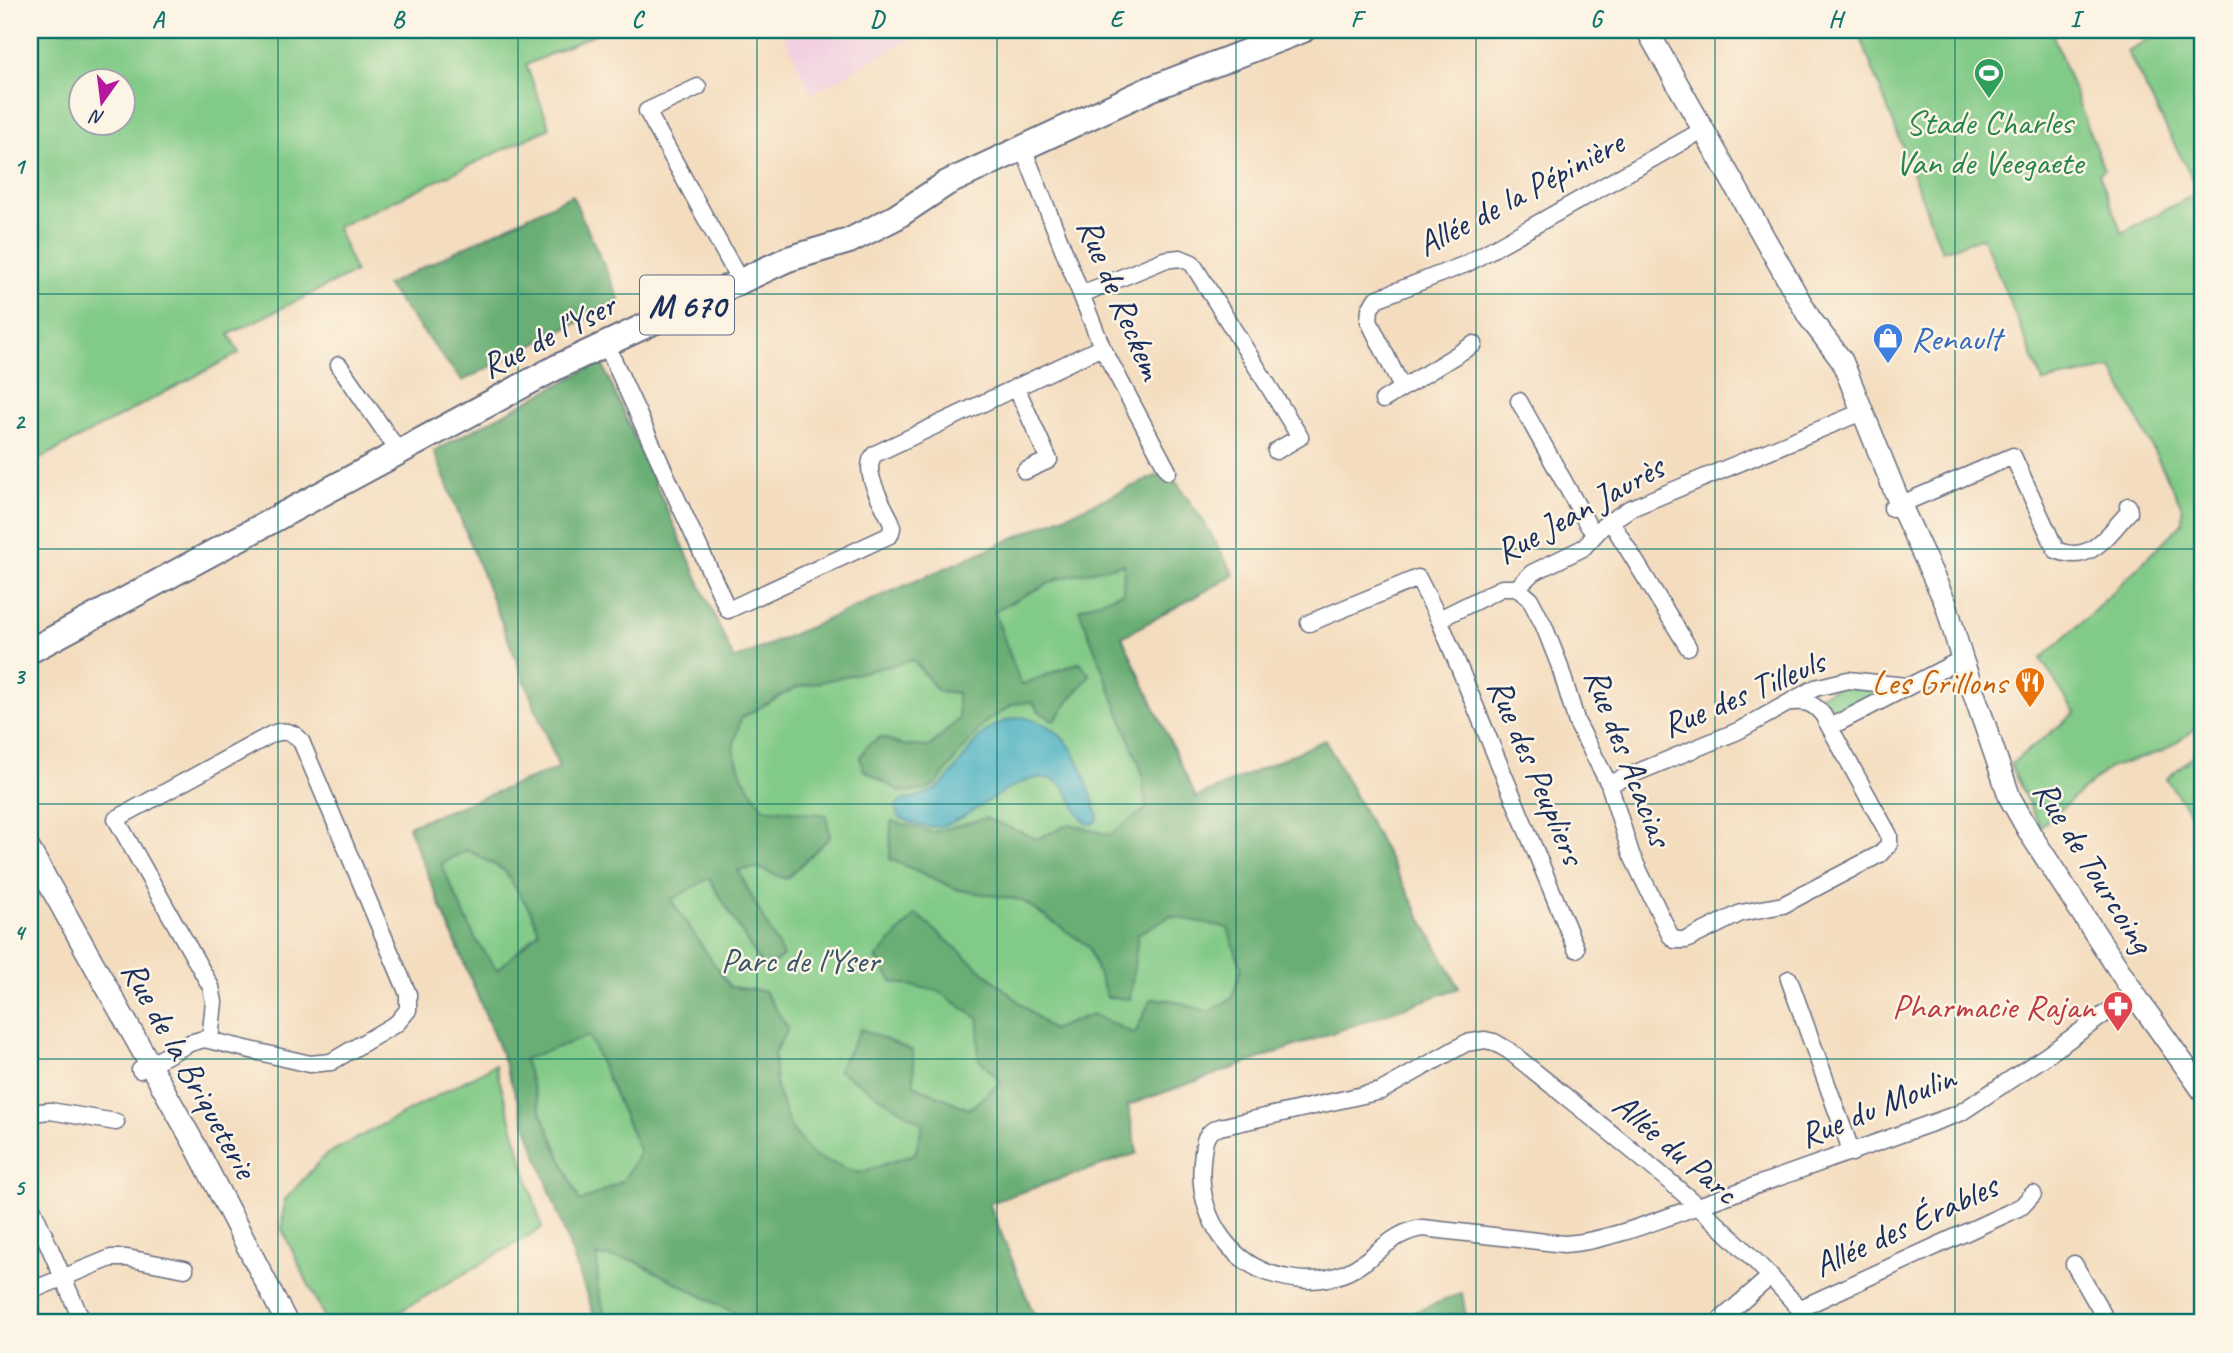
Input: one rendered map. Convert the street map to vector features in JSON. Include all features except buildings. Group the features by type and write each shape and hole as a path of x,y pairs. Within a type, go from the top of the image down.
{"main road":[{"name":"Rue de l'Yser","path":"30,651 512,390 606,344 788,258 849,241 896,217 947,183 1179,76 1303,30"},
{"name":"Rue de Tourcoing","path":"1647,30 1809,317 1857,414 1933,604 1962,659 2002,779 2019,815 2134,993 2203,1091"},
{"name":"Rue de la Briqueterie","path":"30,850 145,1067"},
{"name":"Rue de la Briqueterie","path":"30,878 145,1067 245,1240 276,1322"}],"street":[{"path":"698,87 647,111 740,281"},
{"name":"Allée de la Pépinière","path":"1402,388 1369,321 1370,309 1376,299 1473,261 1703,130"},
{"name":"Rue de Reckem","path":"1023,148 1102,347 1168,471"},
{"path":"1082,294 1164,260 1180,258 1192,263 1300,437 1276,452"},
{"path":"606,344 727,610 887,537 892,525 870,474 869,462 879,451 1102,347"},
{"path":"1383,400 1474,344"},
{"path":"339,365 399,452"},
{"path":"1016,387 1049,460 1025,471"},
{"path":"1520,401 1595,534"},
{"name":"Rue Jean Jaurès","path":"1439,619 1502,588 1517,588 1532,573 1577,552 1610,520 1651,499 1857,414"},
{"path":"1896,506 2013,456 2056,550 2077,555 2093,550 2129,512 2128,506"},
{"path":"1610,520 1688,647"},
{"path":"1309,623 1418,578 1439,619"},
{"name":"Rue des Acacias","path":"1517,588 1530,599 1544,626 1577,723 1609,784 1632,854 1664,924 1675,940 1686,940 1741,913 1783,905 1886,848 1889,835 1829,727"},
{"name":"Rue des Peupliers","path":"1439,619 1576,949"},
{"name":"Rue des Tilleuls","path":"1829,727 1962,659"},
{"name":"Rue des Tilleuls","path":"1609,784 1738,732 1815,688 1842,681 1906,686"},
{"path":"1793,702 1816,706 1829,727"},
{"path":"145,1067 198,1040 210,1040 310,1064 324,1064 397,1023 408,1010 408,994 302,741 288,732 272,734 116,819 211,987 214,1002 210,1040"},
{"path":"1789,979 1852,1153"},
{"name":"Rue du Moulin","path":"1204,1140 1202,1193 1214,1226 1227,1245 1243,1260 1262,1271 1285,1278 1322,1280 1346,1273 1365,1262 1395,1236 1413,1229 1564,1244 1586,1242 1699,1206 1960,1113 2134,993"},
{"name":"Allée du Parc","path":"1204,1140 1209,1132 1220,1127 1381,1091 1466,1043 1485,1040 1494,1042 1508,1050 1699,1206 1771,1276 1811,1323"},
{"path":"30,1113 50,1111 116,1122"},
{"name":"Allée des Érables","path":"1799,1309 2008,1213 2022,1206 2033,1194"},
{"path":"30,1203 83,1323"},
{"path":"30,1291 102,1260 119,1257 185,1269"},
{"path":"2074,1264 2108,1323"},
{"path":"1717,1323 1771,1276"}],"shaded area":[{"path":"782,30 922,30 811,94"}],"green space":[{"path":"30,30 603,30 526,65 550,128 337,227 355,272 229,334 239,353 30,464"},
{"path":"1858,30 2051,30 2104,170 2099,173 2122,233 2199,192 2127,51 2166,30 2203,30 2203,724 2163,751 2109,768 2040,827 2010,765 2075,713 2041,659 2096,609 2182,523 2182,507 2112,368 2043,382 1983,237 1942,251"},
{"path":"572,195 620,301 462,381 386,285"},
{"name":"Parc de l'Yser","path":"601,362 734,660 1168,471 1204,522 1234,575 1122,637 1196,798 1325,740 1459,988 1128,1105 1137,1153 989,1203 1037,1323 597,1323 501,1053 408,826 559,768 434,451"},
{"name":"Parc de l'Yser","path":"601,362 734,660 1168,471 1204,522 1234,575 1122,637 1196,798 1325,740 1459,988 1128,1105 1137,1153 989,1203 1037,1323 723,1323 738,1315 633,1260 597,1256 598,1289 607,1323 597,1323 501,1053 408,826 559,768 434,451","holes":["1124,564 1123,592 1079,609 1142,772 1146,809 1109,835 1070,824 1037,839 986,818 933,832 891,821 890,859 959,890 1021,900 1088,946 1107,997 1130,999 1138,934 1170,916 1228,928 1241,968 1232,998 1209,1012 1171,1000 1151,999 1135,1034 1092,1014 1052,1030 916,914 876,958 893,982 938,991 979,1019 978,1058 1001,1082 969,1109 914,1085 913,1051 861,1029 838,1070 923,1124 915,1154 859,1173 813,1156 790,1126 776,1087 774,1054 788,1028 764,991 730,987 671,900 709,878 764,970 783,956 738,870 758,868 786,879 830,837 826,815 763,808 742,776 733,748 741,718 795,688 913,660 938,691 957,693 959,719 929,747 903,745 881,737 868,745 860,758 864,770 901,792 927,790 938,782 983,724 1014,704 1032,702 1041,713 1054,721 1090,675 1080,662 1021,685 994,611 1060,578","467,850 504,870 531,912 539,932 497,970 476,940 441,864","589,1036 640,1152 623,1181 580,1202 541,1112 524,1059"]},
{"path":"1840,686 1873,688 1876,695 1849,710 1829,709 1822,704 1820,695"},
{"path":"2203,748 2203,824 2199,826 2166,779"},
{"path":"495,1065 542,1228 380,1323 327,1323 282,1229 284,1201 325,1155"},
{"path":"1462,1293 1467,1323 1388,1323"}],"water":[{"path":"1021,717 1054,730 1074,753 1098,816 1097,820 1092,824 1086,823 1065,788 1054,780 1041,778 1012,787 966,815 940,826 918,825 898,816 898,803 939,787 981,735 1004,721"}],"place":[{"name":"Stade Charles Van de Veegaete","path":"1989,100"},
{"name":"Renault","path":"1888,365"},
{"name":"Les Grillons","path":"2030,709"},
{"name":"Pharmacie Rajan","path":"2118,1033"}]}
